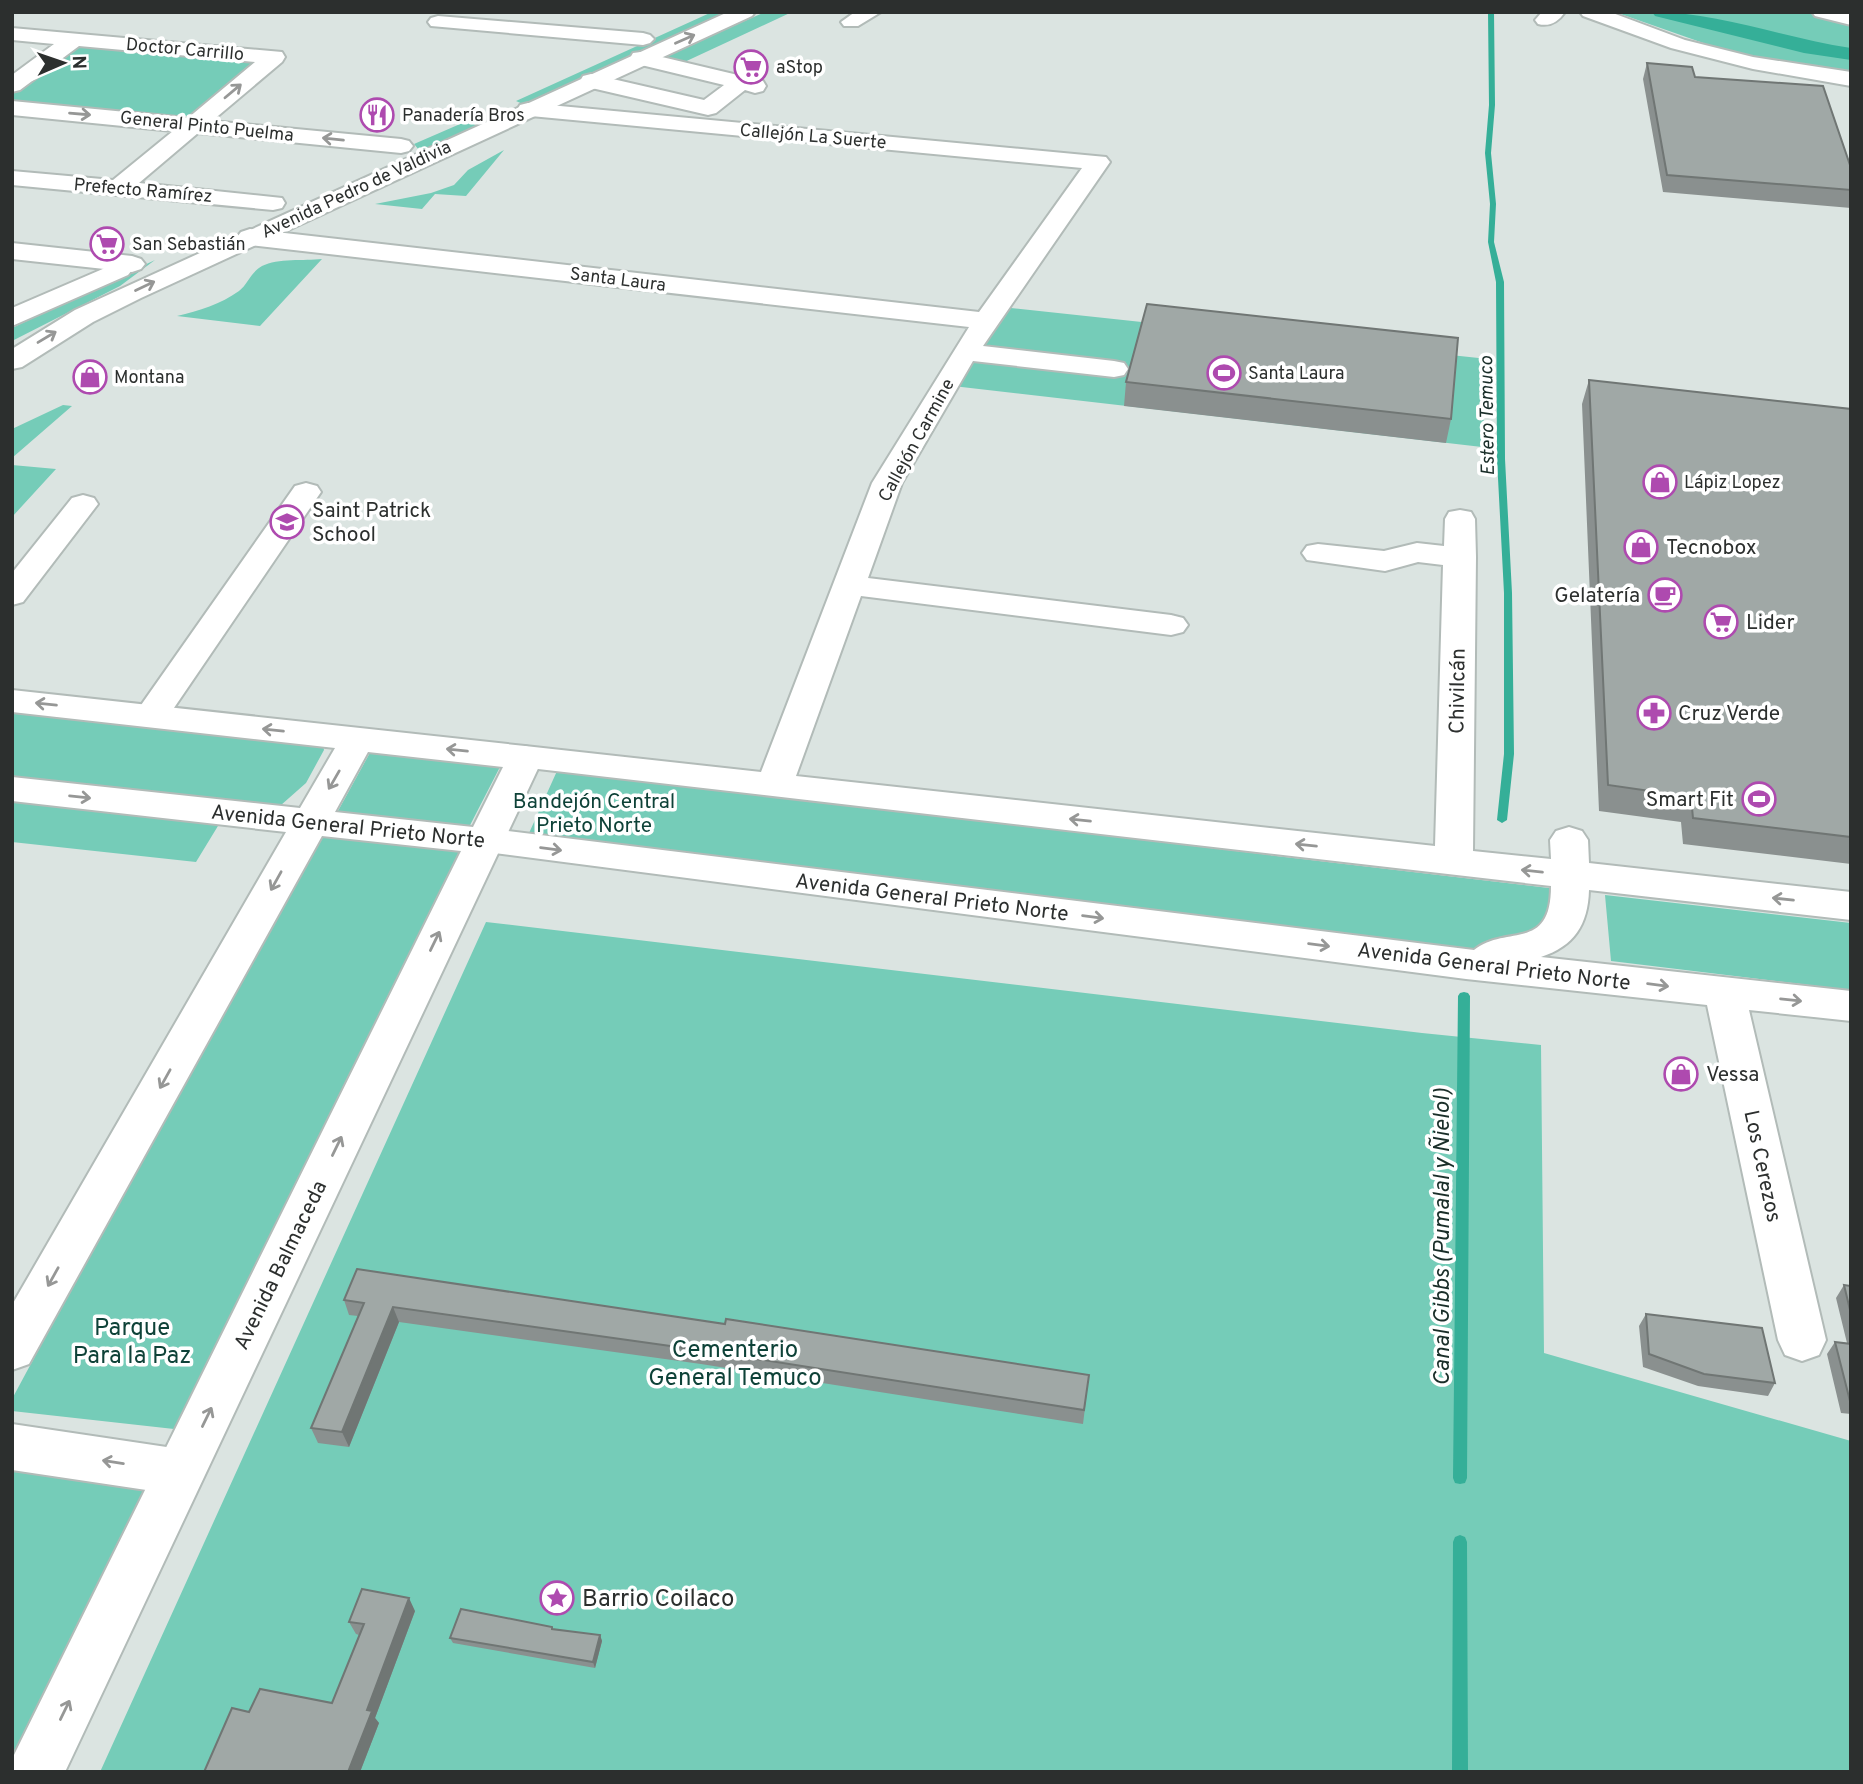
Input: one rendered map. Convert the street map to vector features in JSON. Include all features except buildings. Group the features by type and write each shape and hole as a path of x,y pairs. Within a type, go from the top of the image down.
{"street":[{"path":"459,12 649,42 685,69 748,84 708,108 591,81"},
{"name":"Avenida Pedro de Valdivia","path":"193,238 273,203 528,110 591,81 649,42 702,12"},
{"name":"Avenida Pedro de Valdivia","path":"12,360 84,316 250,237 400,157 649,42 745,12"},
{"path":"851,22 871,12"},
{"path":"1590,12 1691,48 1753,63 1851,79"},
{"path":"1822,12 1851,19"},
{"path":"438,22 649,42"},
{"name":"Doctor Carrillo","path":"12,34 274,57 192,125"},
{"path":"12,85 75,39"},
{"name":"General Pinto Puelma","path":"12,107 192,125 400,157"},
{"name":"Callejón La Suerte","path":"528,110 1098,162"},
{"path":"119,188 192,125"},
{"name":"Callejón Carmine","path":"775,786 887,483 965,352 1098,162"},
{"name":"Prefecto Ramírez","path":"12,178 273,203"},
{"name":"Santa Laura","path":"250,237 986,321"},
{"path":"12,251 132,264"},
{"path":"12,318 157,254"},
{"path":"965,352 1114,369"},
{"path":"151,716 306,492"},
{"path":"12,595 83,504"},
{"name":"Chivilcán","path":"1454,862 1460,519"},
{"path":"1318,553 1384,561 1417,552 1460,557"},
{"path":"850,584 1171,625"},
{"path":"12,701 1454,862 1570,857 1851,906"},
{"path":"12,1349 358,739"},
{"name":"Avenida Balmaceda","path":"35,1772 525,758"},
{"name":"Avenida General Prieto Norte","path":"12,789 484,841 1466,964 1851,1006"},
{"path":"1466,964 1536,947 1561,930 1569,914 1570,857"},
{"name":"Los Cerezos","path":"1725,993 1802,1340"},
{"path":"12,1447 180,1472"}],"green space":[{"path":"712,12 731,12 525,105 516,101"},
{"path":"765,12 792,12 678,65 655,60"},
{"path":"1615,12 1809,12 1851,25 1851,74 1726,51"},
{"path":"80,45 257,60 190,117 12,100 12,94"},
{"path":"467,121 479,127 416,156 419,150 414,144"},
{"path":"504,150 466,196 435,194 422,209 375,204 431,193 454,185 468,170"},
{"path":"322,259 260,326 177,316 232,296 255,271 268,263"},
{"path":"155,260 120,286 12,341 12,328"},
{"name":"Santa Laura","path":"1001,307 1488,359 1482,447 953,386"},
{"path":"63,405 72,406 12,458 12,429"},
{"path":"12,465 56,469 12,517"},
{"path":"12,710 323,745 324,750 306,783 272,813 12,783"},
{"name":"Bandejón Central Prieto Norte","path":"372,749 501,765 465,835 333,820"},
{"name":"Bandejón Central Prieto Norte","path":"557,771 1557,889 1540,931 1488,953 525,842"},
{"path":"12,799 221,821 196,862 12,842"},
{"name":"Parque Para la Paz","path":"316,834 466,849 174,1429 12,1411 12,1399"},
{"path":"1605,895 1851,923 1851,990 1611,961"},
{"name":"Cementerio General Temuco","path":"486,922 1541,1045 1544,1353 1851,1441 1851,1772 100,1772"},
{"path":"12,1469 166,1490 12,1772"}],"waterway":[{"name":"Estero Temuco","path":"1491,12 1492,105 1488,153 1493,204 1491,242 1500,282 1501,459 1508,593 1509,754 1502,820"},
{"path":"1662,12 1804,47 1851,54"},
{"name":"Canal Gibbs (Pumalal y Ñielol)","path":"1460,1478 1464,996"},
{"name":"Canal Gibbs (Pumalal y Ñielol)","path":"1460,1542 1460,1772"}],"place":[{"name":"aStop","path":"751,67"},
{"name":"Panadería Bros","path":"377,115"},
{"name":"San Sebastián","path":"107,244"},
{"name":"Santa Laura","path":"1224,373"},
{"name":"Montana","path":"90,377"},
{"name":"Lápiz Lopez","path":"1660,482"},
{"name":"Saint Patrick School","path":"287,522"},
{"name":"Tecnobox","path":"1641,547"},
{"name":"Gelatería","path":"1665,595"},
{"name":"Lider","path":"1721,622"},
{"name":"Cruz Verde","path":"1654,713"},
{"name":"Smart Fit","path":"1759,799"},
{"name":"Vessa","path":"1681,1074"},
{"name":"Barrio Coilaco","path":"557,1598"}]}
